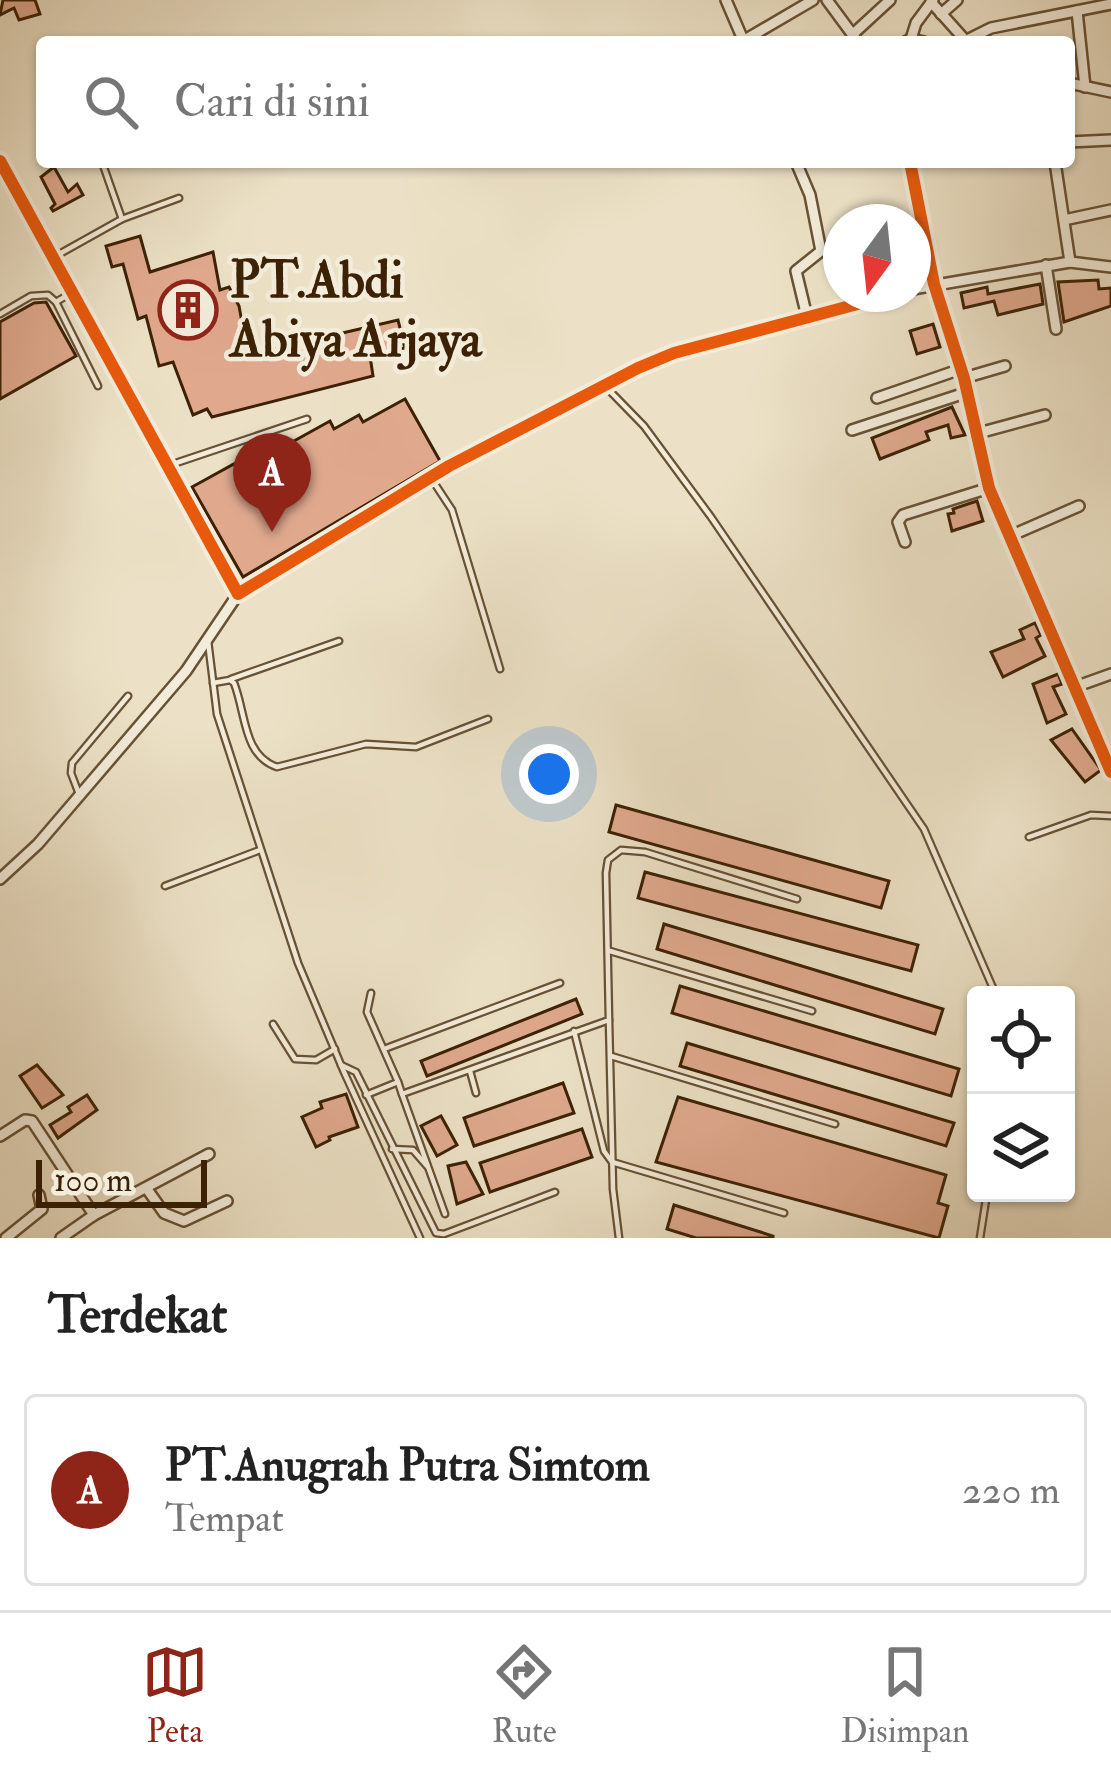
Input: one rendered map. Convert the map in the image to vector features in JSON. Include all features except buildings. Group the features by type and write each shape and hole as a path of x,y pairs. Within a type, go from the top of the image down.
{"street":[{"path":"726,0 741,36"},
{"path":"754,36 812,0"},
{"path":"827,0 854,36"},
{"path":"857,36 890,0"},
{"path":"941,14 957,0"},
{"path":"1046,0 1052,16"},
{"path":"910,36 932,1 960,36"},
{"path":"974,36 991,28 1111,4"},
{"path":"1077,10 1085,87"},
{"path":"1075,84 1111,92"},
{"path":"1075,142 1111,140"},
{"path":"0,161 238,594"},
{"path":"798,168 821,251 796,272 807,316"},
{"path":"911,168 918,204"},
{"path":"1055,168 1070,262"},
{"path":"1064,220 1111,211"},
{"path":"931,285 1070,262 1111,266"},
{"path":"1046,265 1056,328"},
{"path":"931,270 968,392 989,488 1111,772"},
{"path":"0,879 79,796 208,641 238,594 430,478 605,386 674,353 823,310"},
{"path":"878,398 1006,366"},
{"path":"852,430 968,392"},
{"path":"976,434 1045,415"},
{"path":"905,542 898,521 902,515 989,488"},
{"path":"1010,536 1079,506"},
{"path":"1072,688 1111,674"},
{"path":"0,1136 25,1120 32,1121 94,1215"},
{"path":"61,1238 208,1154"},
{"path":"147,1189 160,1210 180,1220 190,1220 227,1201"},
{"path":"6,1238 42,1209 38,1195"}],"lane":[{"path":"104,168 122,219"},
{"path":"51,258 122,219 179,198"},
{"path":"56,302 71,293"},
{"path":"0,314 32,296 48,296 56,302 98,386"},
{"path":"605,386 644,426 711,517 924,830 992,986"},
{"path":"168,465 307,419"},
{"path":"430,478 452,510 500,669"},
{"path":"208,641 217,714 298,963 420,1238"},
{"path":"212,683 339,641"},
{"path":"230,680 254,751 263,762 277,766 366,744 416,747 488,719"},
{"path":"79,796 70,773 72,763 128,696"},
{"path":"1029,837 1091,815 1111,816"},
{"path":"165,886 260,850"},
{"path":"619,1238 612,1162 608,860 621,850 645,852 797,899"},
{"path":"609,950 812,1012"},
{"path":"384,1049 560,982"},
{"path":"371,993 367,1012 398,1082 445,1214"},
{"path":"402,1094 609,1020"},
{"path":"273,1024 295,1059 316,1060 336,1048"},
{"path":"574,1031 604,1151 612,1162 784,1213"},
{"path":"611,1056 835,1124"},
{"path":"341,1065 355,1069 431,1228 444,1236 555,1192"},
{"path":"470,1071 476,1093"},
{"path":"366,1095 398,1082"},
{"path":"392,1149 413,1150 430,1170"},
{"path":"980,1238 986,1202"}],"cycle path":[{"path":"0,161 238,594 449,466 638,368 674,353 828,312"},
{"path":"911,168 934,284 964,378 989,488 1111,772"}],"place":[{"name":"PT.Abdi Abiya Arjaya","path":"188,310"},
{"name":"PT.Anugrah Putra Simtom","path":"272,532"}]}
